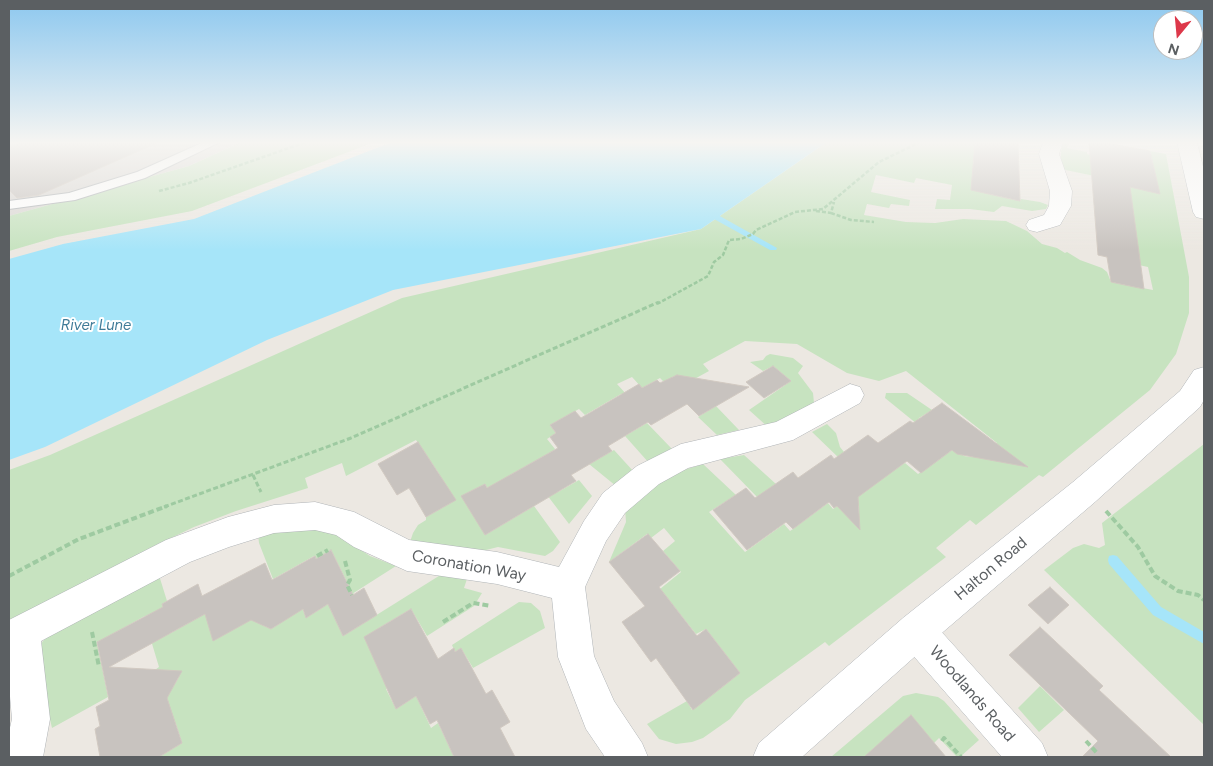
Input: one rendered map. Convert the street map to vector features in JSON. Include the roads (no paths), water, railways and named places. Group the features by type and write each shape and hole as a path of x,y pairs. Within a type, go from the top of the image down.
{"street":[{"path":"1037,226 1052,220 1060,206 1061,191 1057,178"},
{"path":"1196,178 1204,212"},
{"name":"Halton Road","path":"773,757 916,630 1084,492 1190,400 1204,377"},
{"path":"628,757 600,715 576,657 568,586 595,531 614,503 648,475 681,457 784,432 850,395"},
{"name":"Coronation Way","path":"15,636 178,551 228,532 274,519 315,516 343,522 366,536 407,555 497,568 568,586"},
{"name":"Woodlands Road","path":"916,630 1028,757"},
{"path":"15,636 31,720 22,757"}],"lane":[{"path":"9,205 71,197 130,178"}],"water":[{"name":"River Lune","path":"300,178 775,178 701,229 393,290 267,340 45,447 9,460 9,259 63,244 194,219"}],"waterway":[{"path":"707,212 773,248"},
{"path":"1113,560 1157,611 1204,638"}]}
